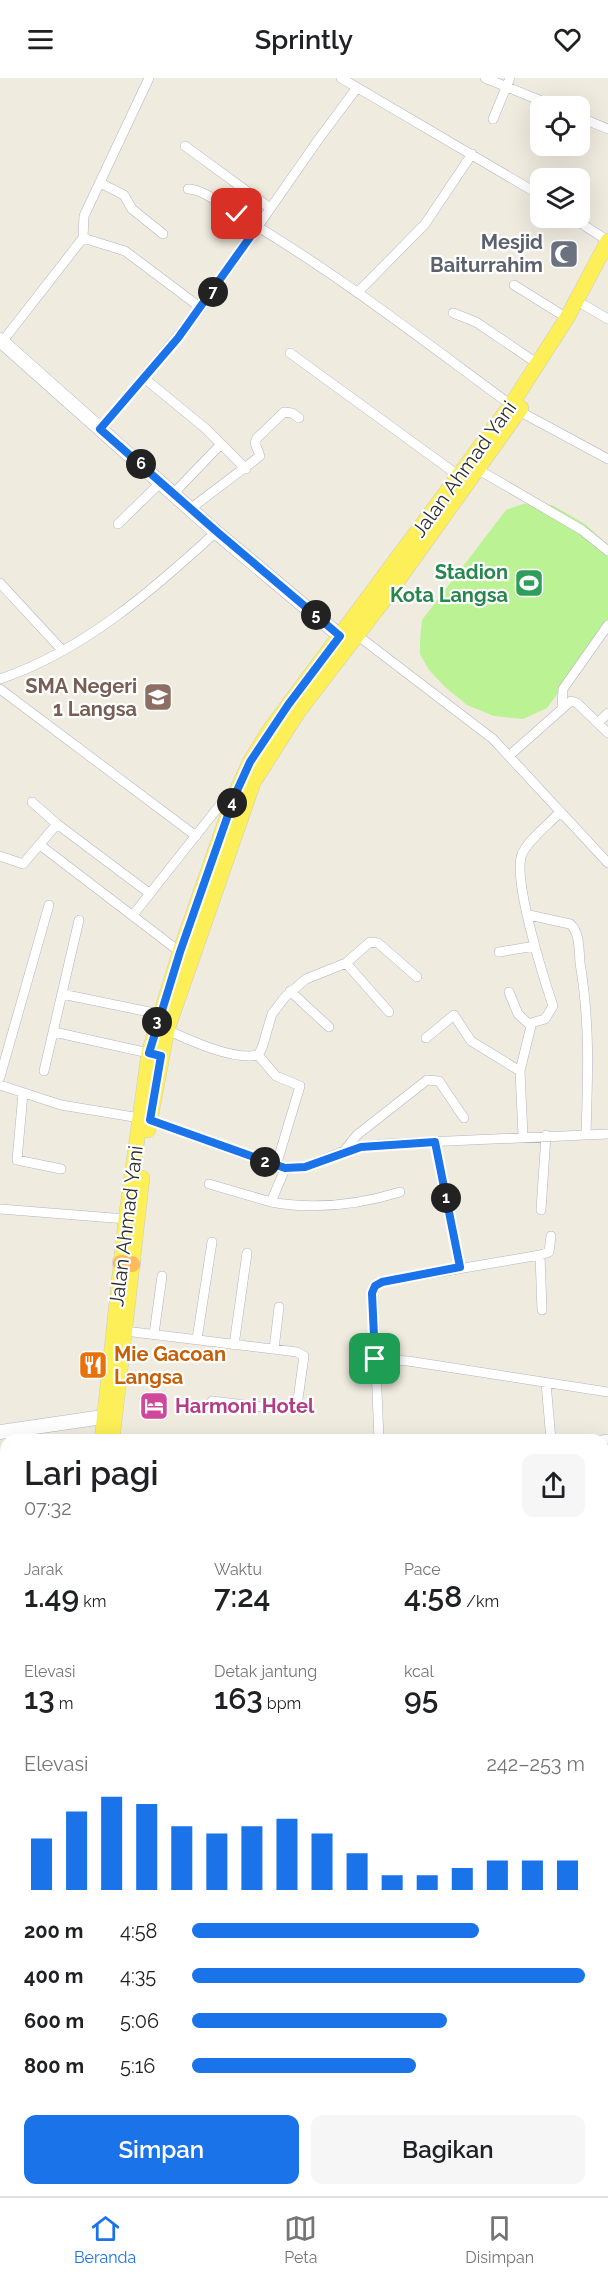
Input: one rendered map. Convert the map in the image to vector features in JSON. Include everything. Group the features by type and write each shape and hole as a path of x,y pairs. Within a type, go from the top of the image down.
{"main road":[{"name":"Jalan Ahmad Yani","path":"102,1434 127,1264 126,1219 145,1119 159,1014 235,795 260,745 459,476 515,408 608,241"},
{"path":"155,1054 167,1030 253,783 297,712 357,636 479,470 515,408 584,305 608,261"},
{"path":"113,1434 125,1331 127,1264 145,1119"}],"street":[{"path":"149,78 83,220 83,238 1,341 190,509 340,636"},
{"path":"341,78 356,89 530,189"},
{"path":"484,78 508,82 535,96"},
{"path":"493,119 508,82"},
{"path":"100,429 201,308 356,89"},
{"path":"590,122 608,129"},
{"path":"185,146 270,208"},
{"path":"358,292 425,224 472,154"},
{"path":"100,183 124,195 132,209 163,234"},
{"path":"188,189 200,190 358,292 408,332 515,408 608,459"},
{"path":"588,228 608,241"},
{"path":"83,238 125,251 201,308"},
{"path":"514,285 567,318"},
{"path":"584,305 608,319"},
{"path":"453,313 476,322 538,364"},
{"path":"290,353 459,476"},
{"path":"144,378 221,444 246,469"},
{"path":"190,509 246,469 260,456 255,443 257,438 284,412 292,413 299,418"},
{"path":"174,493 221,444"},
{"path":"479,470 582,530 608,551"},
{"path":"118,524 161,482"},
{"path":"0,679 26,670 62,650 146,595 216,531"},
{"path":"0,583 62,650"},
{"path":"562,708 560,695 563,689 608,625"},
{"path":"357,636 473,723 510,755 559,813 608,862"},
{"path":"0,689 196,836"},
{"path":"510,755 568,702 574,701 608,733"},
{"path":"598,723 608,713"},
{"path":"133,915 220,806 235,795"},
{"path":"32,802 57,824 149,893"},
{"path":"531,1023 545,1019 550,1015 554,1006 535,946 521,876 522,855 559,813"},
{"path":"0,856 23,864 57,824"},
{"path":"40,845 180,952"},
{"path":"0,1077 49,905"},
{"path":"529,915 570,924 576,935 589,1026 586,1133"},
{"path":"44,1071 79,920"},
{"path":"258,1055 272,1014 290,991 306,979 346,963 372,941 417,976"},
{"path":"499,952 535,946"},
{"path":"346,963 389,1012"},
{"path":"290,991 329,1027"},
{"path":"509,992 518,1014 531,1023"},
{"path":"62,994 159,1014"},
{"path":"426,1038 454,1015 471,1041 520,1071"},
{"path":"523,1136 520,1071 531,1023"},
{"path":"167,1030 219,1050 248,1056 258,1055"},
{"path":"54,1032 155,1054"},
{"path":"258,1055 276,1076 300,1086 271,1202"},
{"path":"344,1151 357,1135 427,1080 439,1081 464,1118"},
{"path":"0,1085 23,1094 84,1109 145,1119 280,1167 305,1167 344,1151 382,1144 586,1133 608,1134"},
{"path":"23,1094 17,1160 61,1169"},
{"path":"542,1210 546,1135"},
{"path":"435,1142 460,1267"},
{"path":"209,1184 271,1202 309,1205 365,1203 400,1192"},
{"path":"0,1209 126,1219"},
{"path":"379,1434 372,1293 375,1286 382,1282 460,1267 540,1255 549,1252 551,1236"},
{"path":"198,1339 212,1242"},
{"path":"234,1345 247,1253"},
{"path":"540,1255 542,1310"},
{"path":"154,1334 162,1276"},
{"path":"274,1349 279,1307"},
{"path":"125,1331 297,1352 304,1356 296,1405 278,1409 212,1401"},
{"path":"375,1359 408,1361 608,1392"},
{"path":"546,1383 550,1434"},
{"path":"0,1432 103,1417"}],"green space":[{"name":"Stadion Kota Langsa","path":"523,504 552,505 585,524 608,545 608,625 547,708 523,719 494,716 467,705 429,670 420,654 420,641 422,620 506,510"}],"place":[{"name":"Mesjid Baiturrahim","path":"564,254"},
{"name":"Stadion Kota Langsa","path":"529,583"},
{"name":"SMA Negeri 1 Langsa","path":"158,697"},
{"name":"Mie Gacoan Langsa","path":"93,1365"},
{"name":"Harmoni Hotel","path":"154,1406"}],"route":[{"path":"237,214 258,226 217,287 178,338 100,429 192,511 340,636 260,745 235,795 159,1014 149,1053 161,1056 150,1120 276,1166 296,1169 361,1147 435,1142 460,1267 382,1282 375,1286 372,1293 375,1359"}]}
